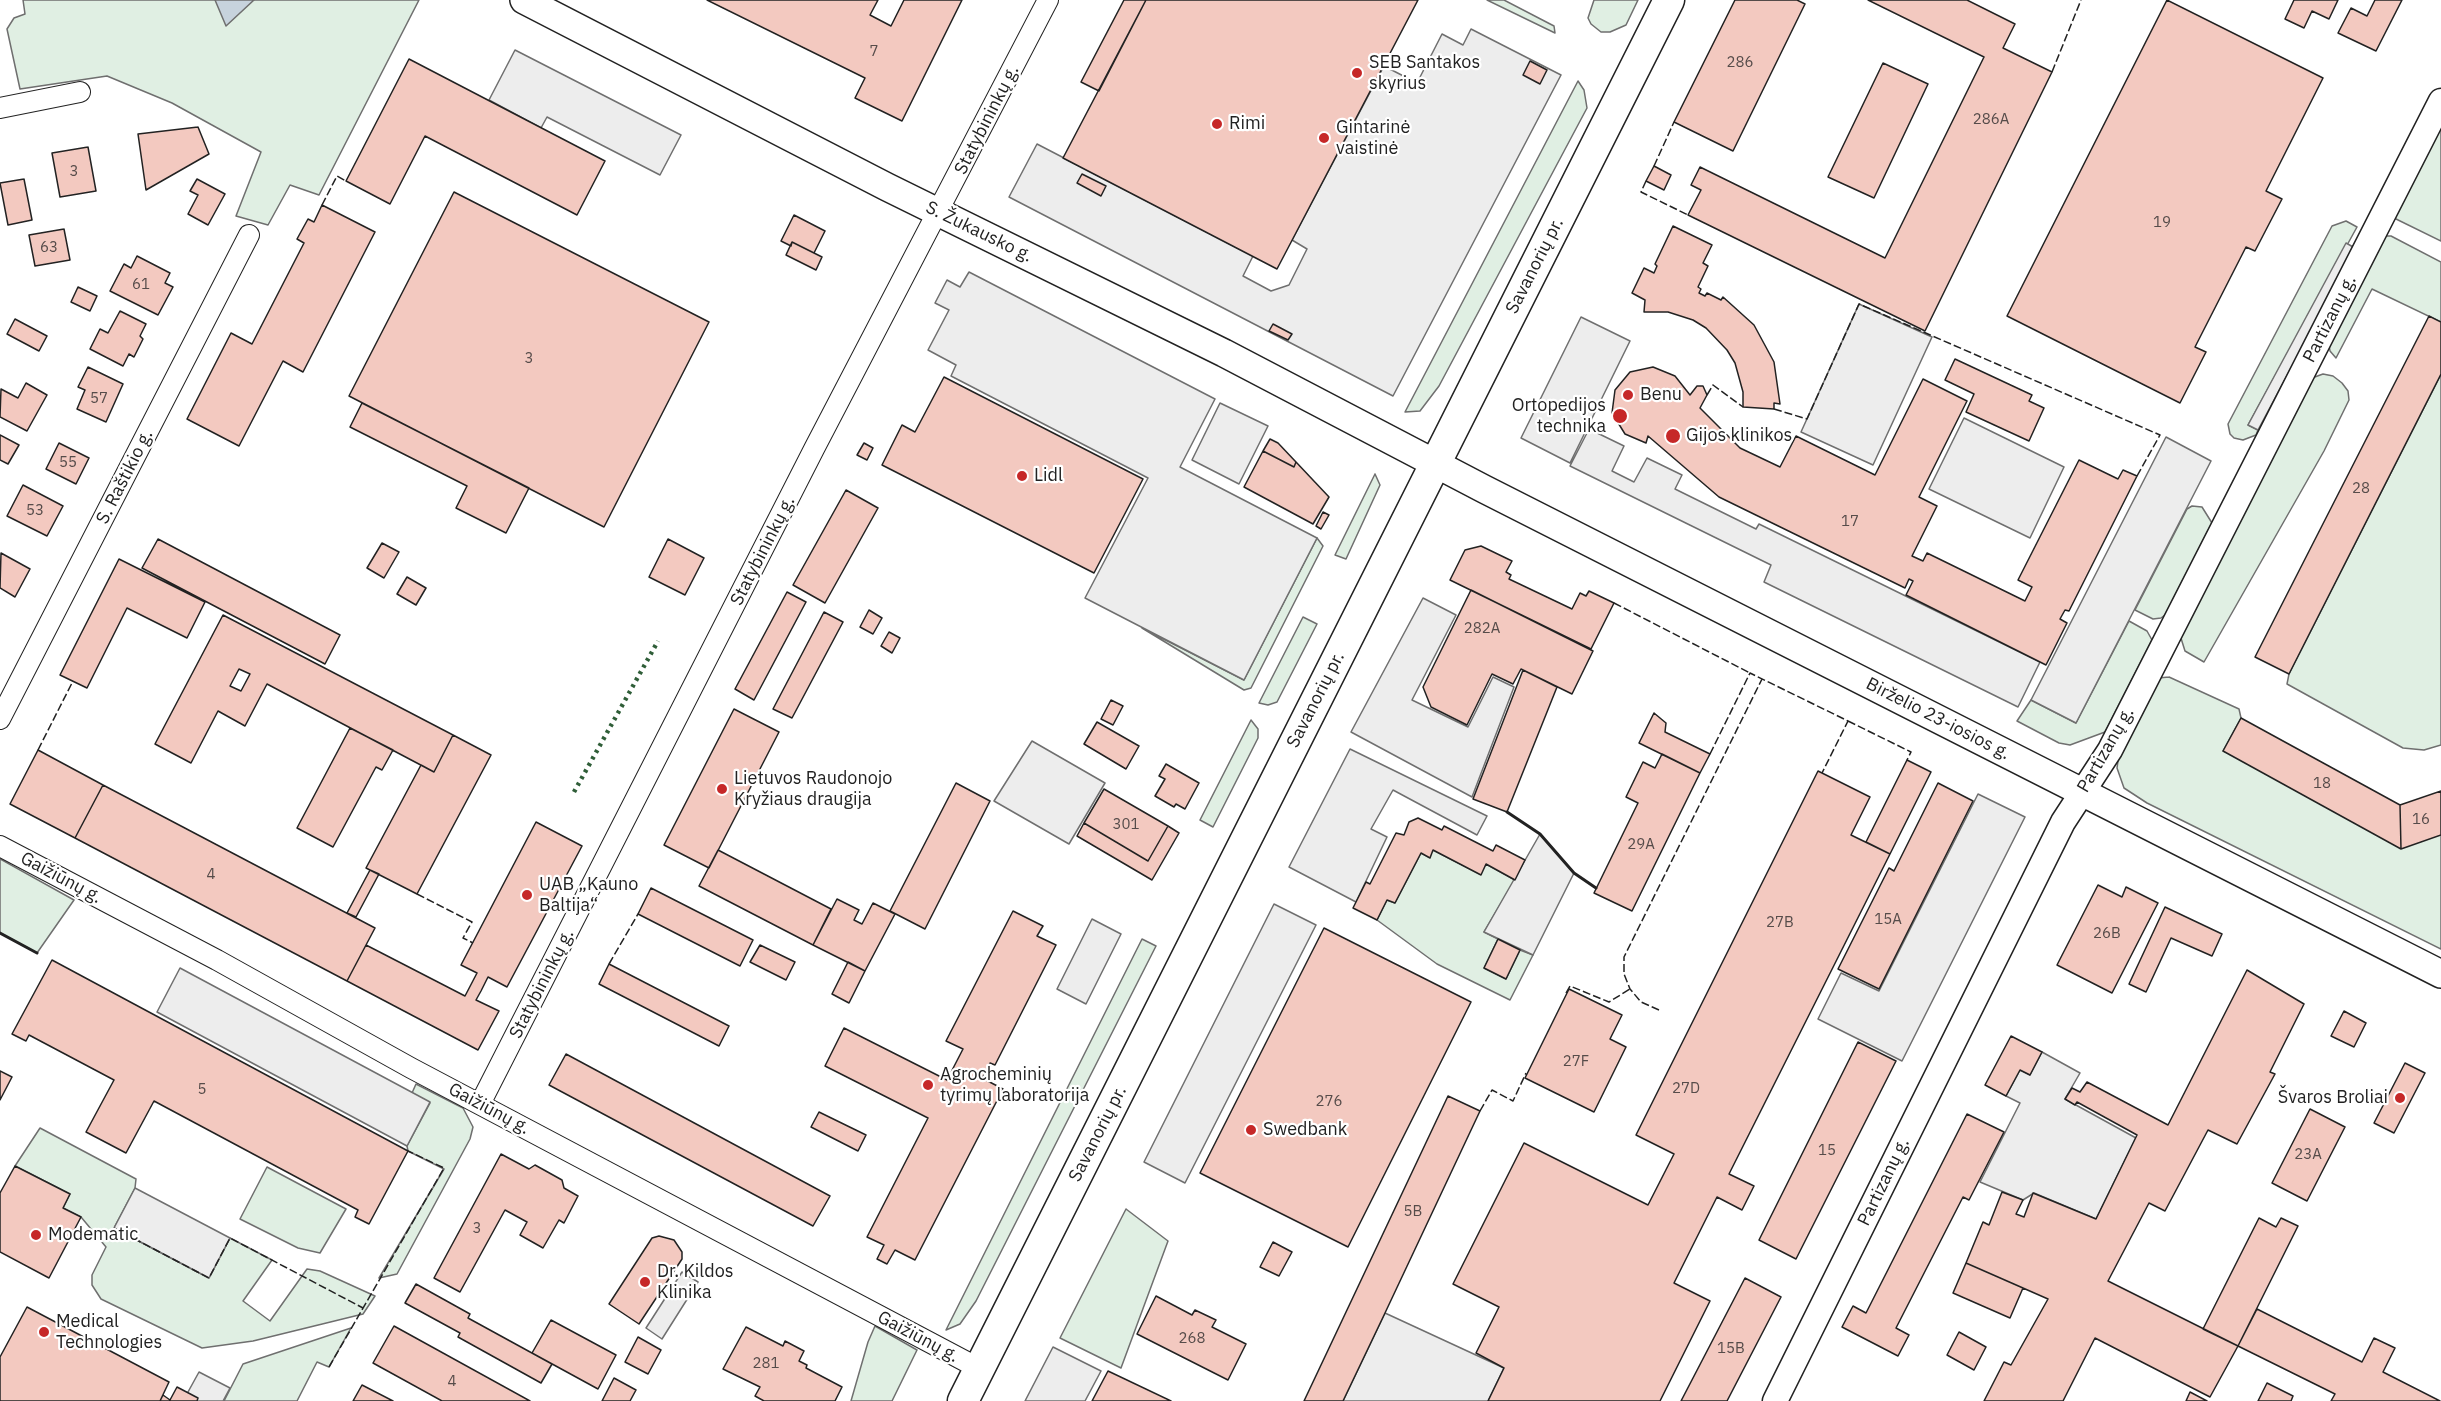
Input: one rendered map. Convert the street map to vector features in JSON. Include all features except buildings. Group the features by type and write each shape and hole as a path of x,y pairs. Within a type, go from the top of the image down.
{"main road":[{"name":"S. Žukausko g.","path":"524,0 939,212 1224,353 1435,463"},
{"name":"Savanorių pr.","path":"963,1401 1669,0"},
{"name":"Birželio 23-iosios g.","path":"1435,463 2441,974"}],"street":[{"name":"Statybininkų g.","path":"480,1104 814,449 1048,0"},
{"path":"0,108 80,92"},
{"name":"Partizanų g.","path":"1775,1401 2062,822 2115,740 2441,101"},
{"name":"S. Raštikio g.","path":"0,719 249,235"},
{"name":"Gaižiūnų g.","path":"0,846 980,1369"}],"green space":[{"path":"23,0 419,0 319,195 290,185 268,225 236,216 261,152 172,103 107,76 20,89 7,29 14,18 25,14"},
{"path":"1487,0 1504,0 1554,26 1555,33"},
{"path":"1594,0 1638,0 1626,25 1610,32 1601,32 1591,24 1588,18"},
{"path":"1578,81 1584,90 1587,108 1439,386 1420,411 1405,412"},
{"path":"2441,125 2441,241 2394,218"},
{"path":"2346,221 2357,227 2248,425 2258,430 2256,435 2243,440 2234,438 2230,434 2228,424 2332,226"},
{"path":"2385,236 2391,236 2441,262 2441,322 2372,289 2336,358 2330,351 2329,345"},
{"path":"2323,374 2333,376 2342,383 2348,391 2349,400 2324,451 2204,662 2185,651 2180,635 2312,378"},
{"path":"2441,374 2441,745 2424,750 2403,748 2287,684 2289,674"},
{"path":"1375,474 1380,485 1346,559 1335,555"},
{"path":"2192,506 2202,507 2212,523 2165,615 2153,619 2135,610 2187,509"},
{"path":"1317,538 1323,546 1251,688 1244,690 1142,628 1244,680"},
{"path":"1303,617 1317,624 1277,702 1268,705 1259,703"},
{"path":"2129,621 2147,631 2152,640 2105,732 2070,745 2059,743 2017,721 2031,700 2076,723"},
{"path":"2169,677 2239,709 2241,718 2223,751 2441,835 2441,949 2147,803 2124,788 2117,768 2119,754 2158,678"},
{"path":"1251,720 1258,729 1258,738 1213,827 1200,820"},
{"path":"1433,850 1480,874 1486,864 1515,880 1484,932 1498,939 1484,968 1506,979 1520,950 1533,955 1510,1000 1437,964 1377,920 1387,900 1395,903 1421,853 1429,857"},
{"path":"0,859 74,900 37,953 0,933"},
{"path":"1142,939 1156,946 976,1301 960,1324 946,1330"},
{"path":"416,1084 463,1108 473,1127 470,1139 397,1274 379,1278 444,1169 408,1151 407,1146 430,1103 412,1093"},
{"path":"40,1128 136,1179 135,1188 114,1228 209,1278 230,1238 272,1260 243,1301 270,1321 307,1269 320,1271 375,1296 363,1314 253,1341 202,1348 101,1299 92,1285 92,1275 106,1247 81,1217 63,1208 70,1194 15,1166"},
{"path":"267,1167 346,1209 320,1253 298,1248 240,1219"},
{"path":"1126,1209 1168,1241 1121,1368 1060,1338"},
{"path":"875,1326 917,1350 892,1401 851,1401 868,1342"},
{"path":"351,1328 329,1367 317,1362 297,1401 224,1401 243,1364"}],"shaded area":[{"path":"215,0 254,0 226,26"},
{"path":"1471,29 1561,75 1393,396 1009,197 1037,144 1253,256 1243,276 1271,291 1289,285 1307,249 1292,240 1384,66 1417,83 1442,34 1463,45"},
{"path":"515,50 681,135 660,175 547,117 541,128 489,100"},
{"path":"2346,243 2355,248 2258,430 2248,425"},
{"path":"969,272 1215,399 1180,467 1317,538 1244,680 1085,598 1148,478 951,376 956,365 928,350 949,310 935,303 947,280 960,287"},
{"path":"1859,304 1932,337 1873,465 1801,432"},
{"path":"1581,317 1630,341 1570,463 1521,438"},
{"path":"1220,403 1268,426 1239,484 1192,460"},
{"path":"1964,418 2064,467 2030,538 1929,489"},
{"path":"1589,429 1624,446 1612,471 1634,482 1647,458 1682,475 1675,489 1756,529 1759,524 2040,662 2018,707 1764,582 1771,565 1570,466"},
{"path":"2166,437 2211,461 2076,723 2031,700"},
{"path":"1423,598 1456,615 1412,700 1468,727 1493,677 1514,687 1472,797 1351,732"},
{"path":"1032,741 1105,783 1069,844 994,801"},
{"path":"1350,749 1487,816 1477,835 1393,790 1371,829 1387,837 1356,902 1289,867"},
{"path":"1978,794 2025,817 1902,1061 1818,1019 1841,973 1879,991"},
{"path":"1540,834 1574,873 1533,955 1484,932"},
{"path":"1274,904 1316,925 1185,1183 1144,1162"},
{"path":"1092,919 1121,934 1086,1004 1057,989"},
{"path":"180,968 430,1102 407,1146 157,1012"},
{"path":"2042,1052 2080,1073 2065,1099 2136,1138 2096,1219 2034,1193 2023,1200 1980,1182 2020,1103 2006,1096 2020,1070 2030,1075"},
{"path":"135,1188 230,1238 209,1278 114,1228"},
{"path":"682,1272 698,1282 662,1339 646,1328"},
{"path":"1385,1313 1504,1368 1488,1401 1343,1401"},
{"path":"1053,1347 1101,1371 1085,1401 1025,1401"},
{"path":"199,1372 230,1388 223,1401 183,1401"}],"hedge":[{"path":"574,792 658,641"}],"fence":[{"path":"2052,72 2081,0"},
{"path":"1654,166 1674,122"},
{"path":"322,205 337,176 346,181"},
{"path":"1646,181 1641,192 1688,215"},
{"path":"1774,409 1807,419 1859,304 2160,435 2137,476"},
{"path":"1707,395 1713,385 1743,407"},
{"path":"1614,603 1750,673"},
{"path":"1710,754 1750,673 1848,721 1822,773"},
{"path":"1659,1010 1641,1002 1630,989 1624,974 1624,957 1762,679"},
{"path":"38,750 73,681"},
{"path":"1848,721 1911,752 1907,760"},
{"path":"417,894 472,922 463,938 473,943"},
{"path":"609,964 638,914"},
{"path":"1566,993 1570,986 1609,1002 1630,989"},
{"path":"1480,1111 1492,1090 1513,1101 1526,1073"},
{"path":"329,1367 444,1168 408,1151"},
{"path":"114,1228 209,1278 230,1238 363,1308"}],"wall":[{"path":"1507,812 1540,834 1574,873 1596,888"},
{"path":"0,933 37,953"}],"place":[{"name":"SEB Santakos skyrius","path":"1357,73"},
{"name":"Rimi","path":"1217,124"},
{"name":"Gintarinė vaistinė","path":"1324,138"},
{"name":"Benu","path":"1628,395"},
{"name":"Ortopedijos technika","path":"1620,416"},
{"name":"Gijos klinikos","path":"1673,436"},
{"name":"Lidl","path":"1022,476"},
{"name":"Lietuvos Raudonojo Kryžiaus draugija","path":"722,789"},
{"name":"UAB „Kauno Baltija“","path":"527,895"},
{"name":"Agrocheminių tyrimų laboratorija","path":"928,1085"},
{"name":"Švaros Broliai","path":"2400,1098"},
{"name":"Swedbank","path":"1251,1130"},
{"name":"Modematic","path":"36,1235"},
{"name":"Dr. Kildos Klinika","path":"645,1282"},
{"name":"Medical Technologies","path":"44,1332"}]}
